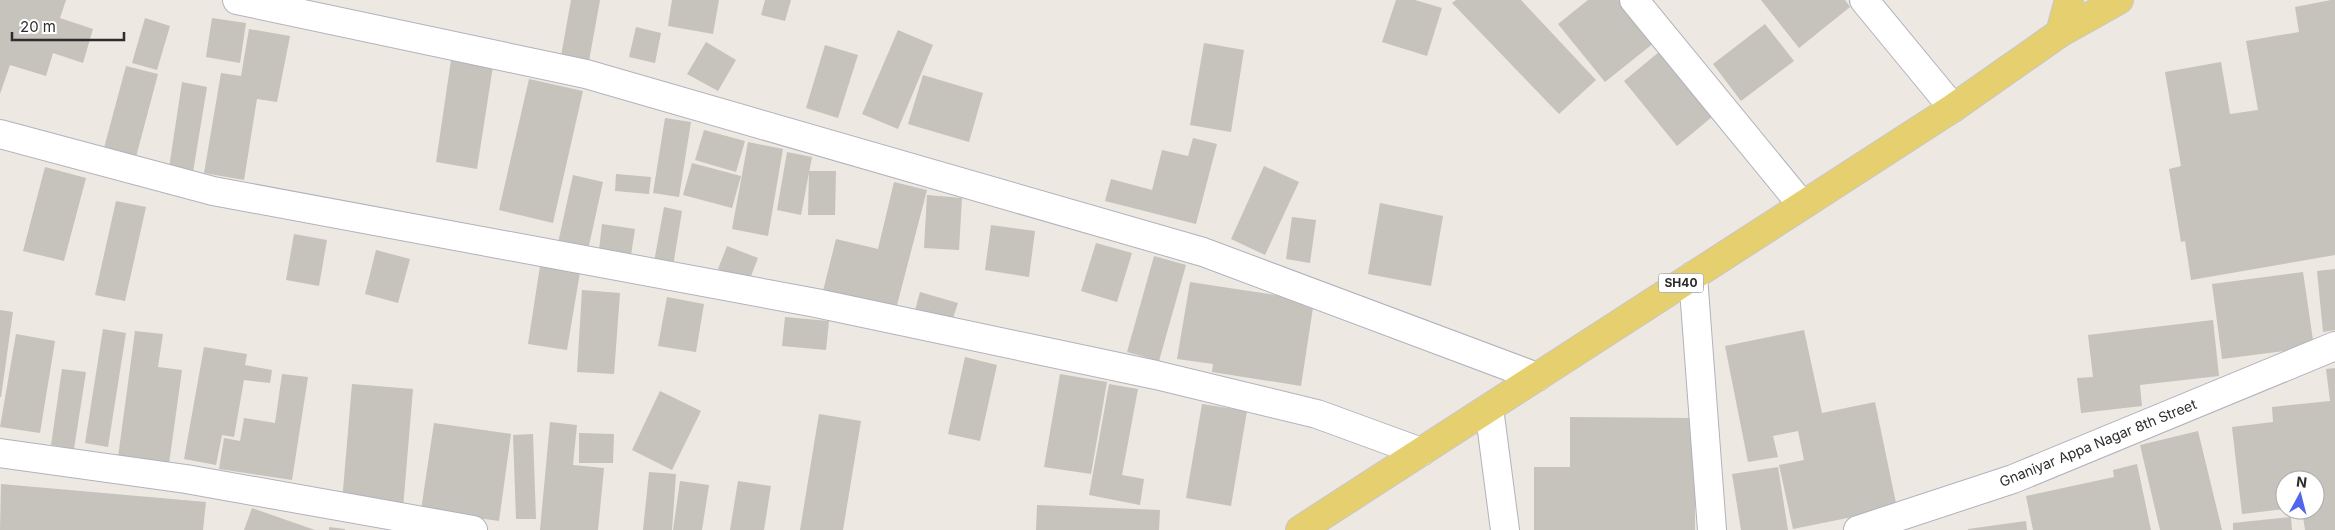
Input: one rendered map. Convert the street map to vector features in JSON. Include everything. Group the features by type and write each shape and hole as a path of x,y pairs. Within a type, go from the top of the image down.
{"main road":[{"path":"2060,33 2069,0"},
{"name":"SH40","path":"1304,529 1953,108 2060,33 2119,0"}],"street":[{"path":"237,0 586,74 1203,252 1537,377"},
{"path":"1634,0 1802,205"},
{"path":"1864,0 1953,108"},
{"path":"0,134 213,191 816,303 1156,375 1317,414 1421,452"},
{"path":"1693,276 1712,530"},
{"name":"Gnaniyar Appa Nagar 8th Street","path":"1858,530 2013,479 2335,346"},
{"path":"1489,408 1505,530"},
{"path":"0,453 186,479 473,530"}],"building":[{"path":"0,0 66,0 60,18 93,29 83,63 53,53 46,76 10,65 0,94"},
{"path":"571,0 600,0 589,61 561,56"},
{"path":"672,0 719,0 713,34 668,26"},
{"path":"765,0 791,0 785,21 761,15"},
{"path":"1396,0 1415,0 1442,8 1427,56 1382,42"},
{"path":"1456,0 1521,0 1596,80 1559,114 1452,3"},
{"path":"1588,0 1621,0 1655,42 1605,82 1558,24"},
{"path":"1761,0 1845,0 1850,7 1799,48"},
{"path":"2335,0 2335,255 2191,280 2185,241 2181,242 2169,169 2181,166 2165,72 2221,62 2230,114 2258,110 2246,41 2299,32 2295,7"},
{"path":"145,18 170,26 157,70 132,63"},
{"path":"212,18 246,23 240,63 206,57"},
{"path":"1765,24 1794,61 1741,101 1713,64"},
{"path":"636,27 661,33 655,63 629,57"},
{"path":"249,29 290,36 277,102 257,99 244,180 204,173 221,73 241,76"},
{"path":"898,30 933,45 898,129 862,114"},
{"path":"706,42 736,60 718,91 687,74"},
{"path":"1204,43 1244,50 1231,132 1190,125"},
{"path":"825,45 858,55 838,118 806,108"},
{"path":"1659,52 1712,117 1677,146 1624,81"},
{"path":"451,60 493,66 477,169 436,162"},
{"path":"126,66 158,74 136,157 104,148"},
{"path":"923,75 983,93 969,142 908,124"},
{"path":"529,79 583,91 553,223 499,210"},
{"path":"182,82 207,87 193,172 169,168"},
{"path":"665,118 691,122 679,197 653,193"},
{"path":"704,130 745,141 736,172 695,160"},
{"path":"1193,138 1217,144 1196,224 1105,201 1111,179 1152,190 1162,150 1188,156"},
{"path":"748,142 783,149 768,236 732,229"},
{"path":"787,152 812,157 801,215 777,210"},
{"path":"692,163 741,176 732,208 683,195"},
{"path":"1264,166 1299,182 1265,255 1231,239"},
{"path":"45,167 86,178 64,261 23,251"},
{"path":"809,171 836,171 835,215 808,215"},
{"path":"616,174 651,177 649,194 615,191"},
{"path":"573,175 603,182 588,250 558,243"},
{"path":"894,182 927,190 896,309 822,295 836,239 878,249"},
{"path":"927,195 962,198 959,250 924,248"},
{"path":"116,201 146,207 125,301 95,295"},
{"path":"1380,203 1443,216 1431,286 1368,274"},
{"path":"664,207 682,211 673,266 654,262"},
{"path":"1292,217 1316,220 1310,263 1286,259"},
{"path":"602,224 635,229 631,255 599,250"},
{"path":"991,225 1035,231 1029,277 985,270"},
{"path":"294,234 327,240 319,286 286,280"},
{"path":"1096,243 1132,253 1117,302 1081,291"},
{"path":"727,246 758,258 749,281 718,269"},
{"path":"376,250 410,259 398,303 365,294"},
{"path":"1154,256 1186,265 1159,361 1127,352"},
{"path":"540,266 580,272 567,350 528,344"},
{"path":"2335,269 2335,330 2323,332 2317,271"},
{"path":"2303,272 2314,347 2222,359 2212,284"},
{"path":"1190,282 1314,301 1301,386 1212,372 1213,364 1177,359"},
{"path":"582,290 620,293 614,374 577,372"},
{"path":"920,292 958,303 951,324 914,314"},
{"path":"667,297 704,304 696,352 658,346"},
{"path":"0,310 13,312 1,397 0,397"},
{"path":"785,317 829,321 826,350 782,346"},
{"path":"2213,320 2219,376 2140,385 2142,406 2081,413 2077,378 2093,377 2088,335"},
{"path":"103,329 126,333 108,447 85,443"},
{"path":"1804,330 1822,413 1875,402 1897,508 1793,529 1779,465 1804,460 1798,431 1773,436 1778,457 1748,462 1725,346"},
{"path":"135,331 163,334 158,367 182,370 169,464 118,457"},
{"path":"16,334 55,341 40,433 0,427"},
{"path":"204,347 247,354 245,365 272,370 270,383 244,380 234,437 222,435 216,465 184,459"},
{"path":"965,357 997,365 980,441 948,434"},
{"path":"2335,368 2335,530 2305,530 2304,520 2325,520 2325,470 2275,470 2275,510 2242,514 2232,427 2273,422 2272,407 2330,401 2326,369"},
{"path":"62,369 86,372 74,449 51,445"},
{"path":"282,374 308,377 292,480 219,469 224,438 240,441 244,418 275,423"},
{"path":"1060,374 1107,382 1091,474 1044,467"},
{"path":"352,384 413,389 403,508 342,502"},
{"path":"1109,384 1138,389 1122,475 1144,479 1140,505 1089,495"},
{"path":"660,391 701,411 672,470 632,450"},
{"path":"1202,404 1247,411 1231,506 1186,498"},
{"path":"819,414 861,421 843,530 800,530"},
{"path":"1570,417 1695,418 1695,530 1534,530 1534,467 1570,467"},
{"path":"550,422 577,425 573,465 604,468 598,530 540,530"},
{"path":"434,423 511,434 499,521 421,510"},
{"path":"2198,431 2222,530 2160,530 2140,445"},
{"path":"579,433 614,434 613,463 579,463"},
{"path":"533,434 536,519 516,519 513,435"},
{"path":"2137,464 2151,530 2033,530 2026,496 2114,477 2113,470"},
{"path":"1778,467 1788,530 1741,530 1732,474"},
{"path":"649,472 676,474 672,530 643,530"},
{"path":"680,481 709,485 702,530 673,530"},
{"path":"738,481 771,486 764,530 730,530"},
{"path":"1,484 206,502 203,530 0,530"},
{"path":"1037,505 1160,510 1159,530 1036,530"},
{"path":"252,508 315,530 244,530"},
{"path":"2275,519 2291,520 2292,530 2233,530 2233,523"},
{"path":"2026,521 2027,530 1968,530 1968,529"},
{"path":"329,527 345,529 345,530 329,530"}]}
